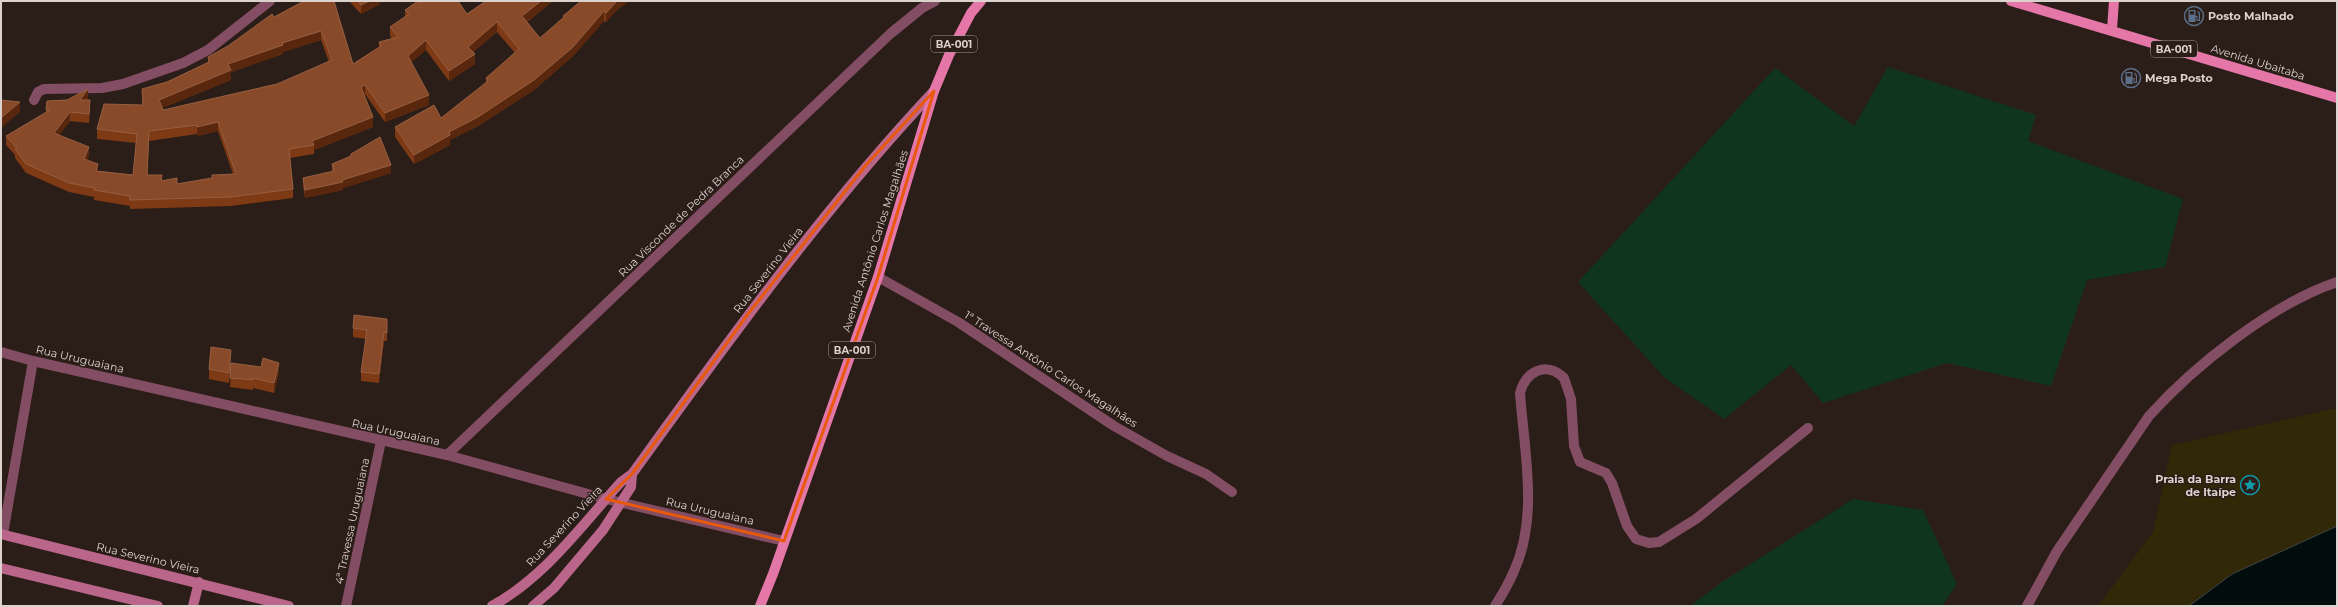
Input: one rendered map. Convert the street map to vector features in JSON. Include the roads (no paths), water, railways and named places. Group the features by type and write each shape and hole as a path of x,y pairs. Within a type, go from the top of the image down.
{"main road":[{"name":"Avenida Antônio Carlos Magalhães","path":"760,606 878,277 934,90 949,55 971,13 981,1"},
{"name":"Avenida Ubaitaba","path":"2011,1 2112,29 2337,98"},
{"path":"2112,29 2114,1"},
{"name":"Rua Severino Vieira","path":"492,606 510,596 539,572 573,537 621,482 632,474 748,314 866,165 934,90"},
{"name":"Rua Severino Vieira","path":"533,606 554,588 603,530 631,486 632,474"},
{"name":"Rua Severino Vieira","path":"2,534 199,582 289,606"},
{"path":"1,568 158,606"},
{"path":"193,606 199,582"}],"street":[{"path":"34,100 38,92 44,89 102,88 123,84 183,63 208,50 270,1"},
{"name":"Rua Visconde de Pedra Branca","path":"447,455 890,34 922,8 935,1"},
{"name":"1ª Travessa Antônio Carlos Magalhães","path":"878,277 958,322 1114,426 1167,456 1206,474 1232,492"},
{"path":"2027,606 2057,551 2149,416 2166,397 2261,319 2300,296 2337,282"},
{"name":"Rua Uruguaiana","path":"1,352 33,361 447,455 606,499 784,541"},
{"path":"2,534 33,361"},
{"path":"1495,606 1515,570 1524,540 1528,507 1520,393 1523,382 1533,373 1552,371 1564,378 1571,399 1574,446 1580,462 1606,473 1612,482 1627,526 1636,539 1649,543 1659,542 1669,537 1696,519 1808,428"},
{"name":"4ª Travessa Uruguaiana","path":"346,606 382,441"}],"place":[{"name":"Posto Malhado","path":"2194,16"},
{"name":"Mega Posto","path":"2131,78"},
{"name":"Praia da Barra de Itaípe","path":"2250,485"}]}
